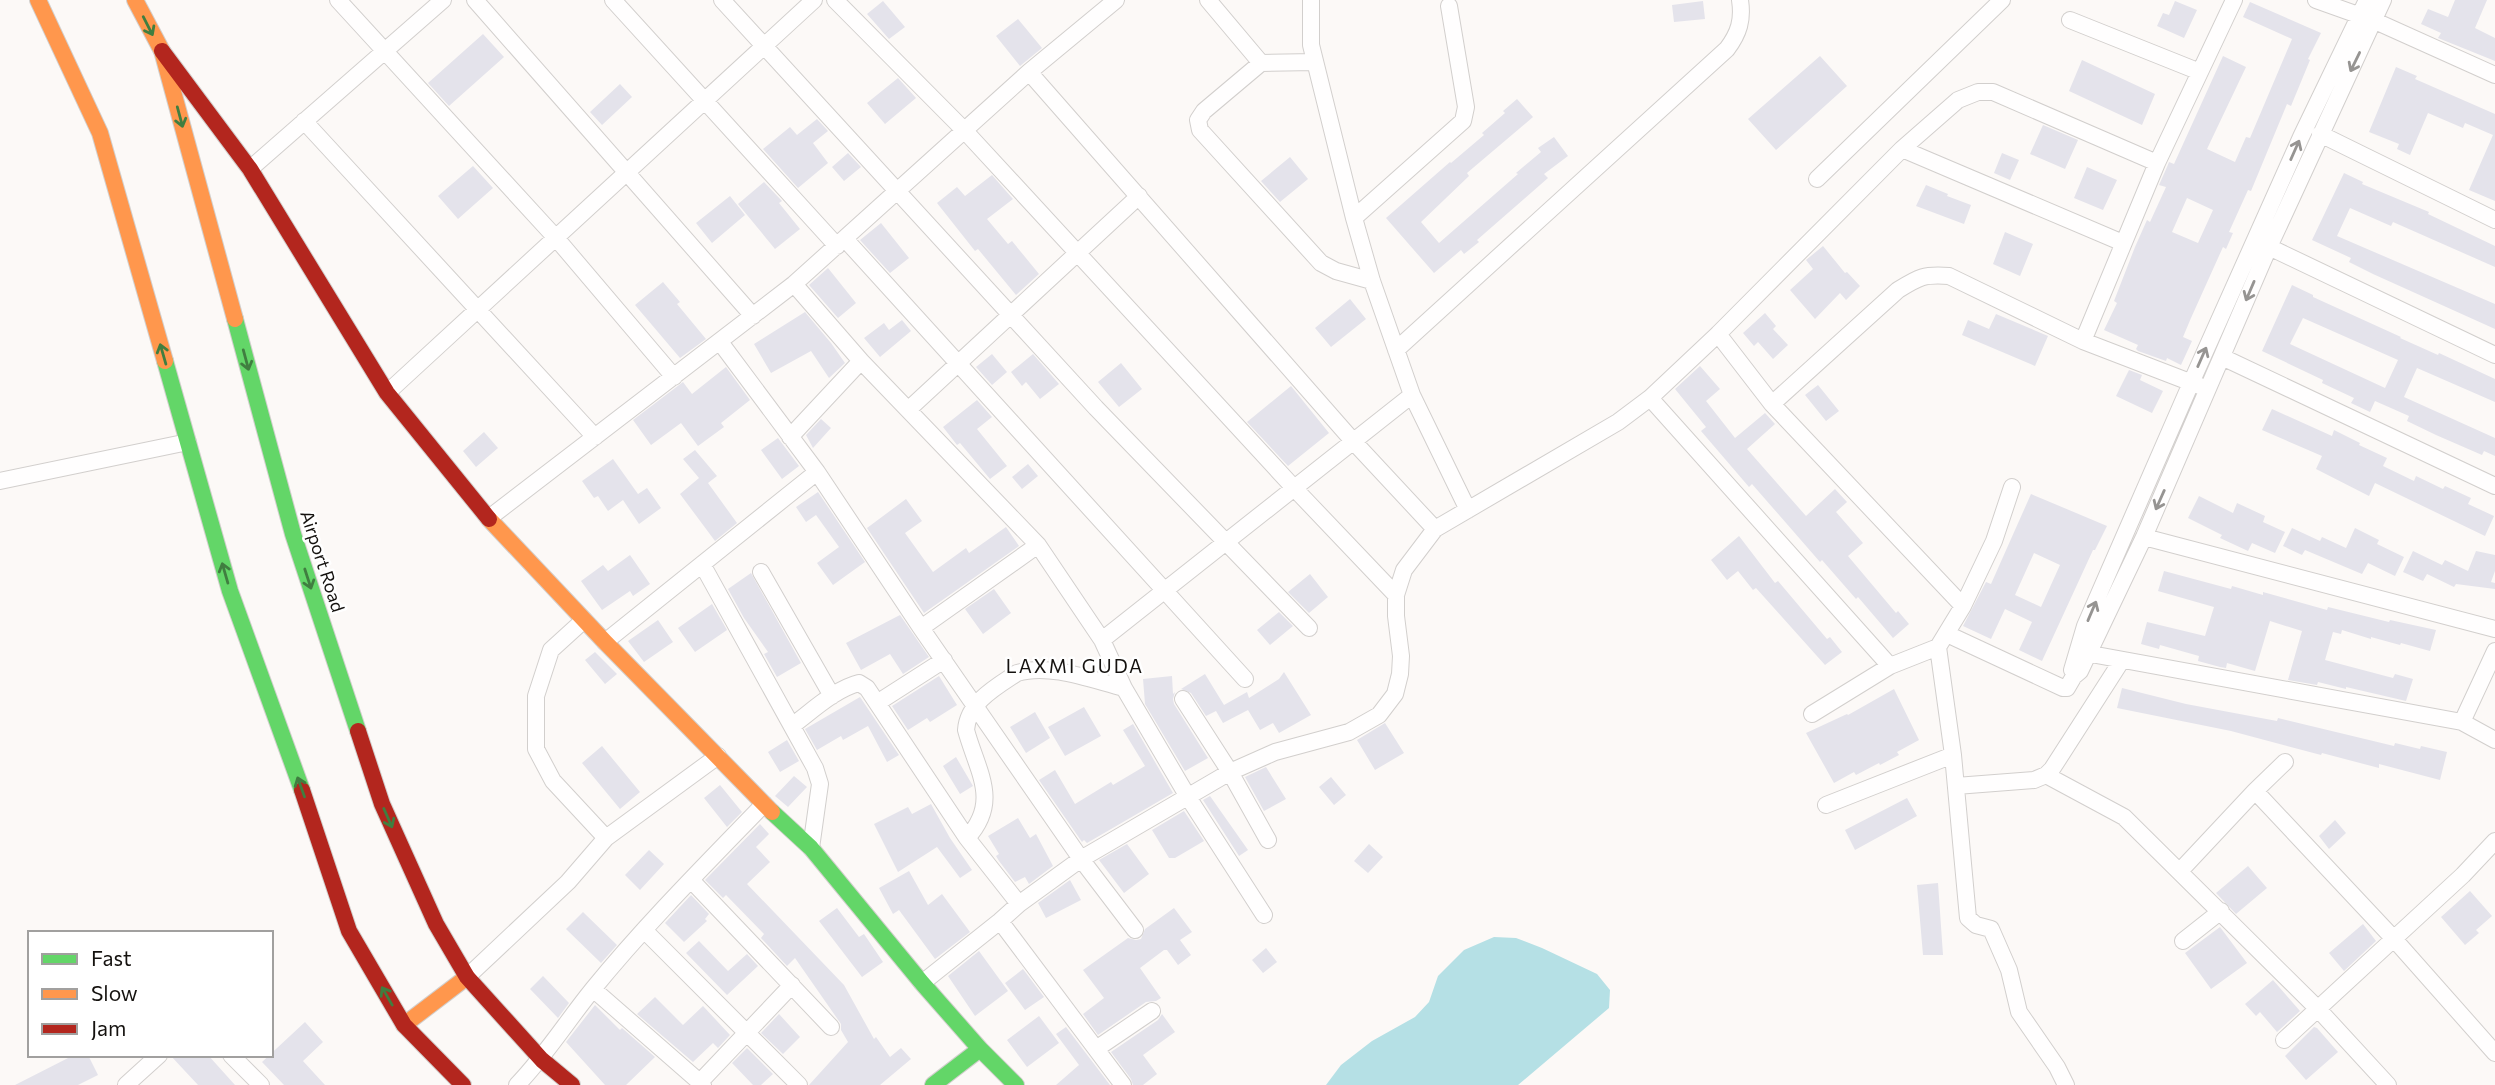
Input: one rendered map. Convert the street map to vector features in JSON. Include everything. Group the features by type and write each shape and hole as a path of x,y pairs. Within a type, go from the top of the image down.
{"main road":[{"path":"38,0 100,133 230,591 313,821 349,931 404,1025 463,1085"},
{"name":"Airport Road","path":"135,0 162,51 293,534 382,804 436,924 467,977 542,1060 572,1085"},
{"path":"162,51 250,169 387,393 489,518 605,642 764,804 811,848 922,983 1016,1085"},
{"path":"404,1025 467,977"},
{"path":"933,1085 980,1049"}],"street":[{"path":"338,0 556,238 674,377"},
{"path":"250,169 443,0"},
{"path":"475,0 753,316"},
{"path":"612,0 705,101 957,363 1245,679"},
{"path":"722,0 1010,315 1309,628"},
{"path":"387,393 814,0"},
{"path":"835,0 964,130 1396,595"},
{"path":"489,518 794,284 1029,72 1116,0"},
{"path":"1208,0 1261,63"},
{"path":"1311,0 1311,45 1372,281 1412,395 1468,510"},
{"path":"1396,350 1727,50 1737,36 1742,15 1740,0"},
{"path":"1817,179 2002,0"},
{"path":"2083,341 2157,163 2234,0"},
{"path":"2316,0 2367,18 2495,75"},
{"path":"2083,653 2144,537 2209,390 2367,18 2367,0"},
{"path":"1942,640 2063,688 2070,684 2080,671 2090,616 2301,137 2367,18 2383,0"},
{"path":"1354,218 1463,121 1466,107 1448,6"},
{"path":"2070,20 2200,72"},
{"path":"1315,62 1261,63 1204,111 1198,120 1200,130 1321,263 1336,271 1372,281"},
{"path":"1029,72 1353,441 1435,529"},
{"path":"922,983 1019,904 1081,859 1230,772 1275,752 1349,732 1379,715 1395,694 1400,674 1396,595 1404,570 1435,529 1618,422 1650,398 1718,334 1902,149 1958,100 1978,92 1993,92 2157,163"},
{"path":"304,121 595,437"},
{"path":"2320,134 2495,220"},
{"path":"1902,149 2123,243"},
{"path":"909,410 1139,196"},
{"path":"2269,247 2495,355"},
{"path":"1772,404 1898,290 1919,277 1949,276 2083,341 2209,390"},
{"path":"794,284 861,360 1038,545 1102,640 1125,688 1188,797 1264,915"},
{"path":"1718,334 1772,404 1963,606"},
{"path":"720,342 817,472 1081,859 1135,930"},
{"path":"2222,357 2495,486"},
{"path":"790,438 861,360"},
{"path":"1102,640 1412,395"},
{"path":"1650,398 1890,666"},
{"path":"0,481 188,442"},
{"path":"605,642 817,472"},
{"path":"1812,714 1890,666 1942,640 1963,606 1994,541 2012,487"},
{"path":"2144,537 2495,629"},
{"path":"921,628 1038,545"},
{"path":"702,564 815,768 820,784 811,848"},
{"path":"761,572 832,696"},
{"path":"584,620 551,650 536,696 536,749 553,781 606,838"},
{"path":"1942,640 1968,918 1976,925 1991,929 1998,940 2009,970 2019,1012 2057,1067 2066,1085"},
{"path":"2462,722 2495,651"},
{"path":"2083,653 2462,722 2495,740"},
{"path":"877,703 944,660"},
{"path":"1956,786 2034,780 2046,775 2123,660"},
{"path":"967,838 979,825 986,797 966,730 967,719 975,704 1017,673 1037,669 1125,688"},
{"path":"793,725 832,696 859,683 867,688 967,838 1019,904"},
{"path":"1183,699 1230,772 1268,839"},
{"path":"1826,805 1953,755"},
{"path":"467,977 568,883 606,838 718,756"},
{"path":"2180,871 2285,762"},
{"path":"2046,775 2124,817 2318,1009 2388,1085"},
{"path":"2255,791 2394,939 2495,1053"},
{"path":"517,1085 542,1060 593,989 764,804"},
{"path":"2284,1041 2463,875 2495,841"},
{"path":"691,880 831,1027"},
{"path":"2183,941 2221,911"},
{"path":"1000,921 1123,1085"},
{"path":"645,931 799,1085"},
{"path":"593,989 702,1084 792,985"},
{"path":"1096,1049 1152,1011"},
{"path":"126,1085 157,1057"},
{"path":"233,1057 261,1085"}],"water":[{"path":"1494,937 1516,938 1597,974 1610,990 1609,1008 1518,1085 1326,1085 1341,1065 1372,1041 1415,1017 1429,1002 1438,976 1464,950"}],"building":[{"path":"2455,0 2487,0 2475,28 2495,38 2495,61 2438,38 2441,33 2421,24 2428,9 2448,17"},
{"path":"883,1 905,27 889,39 867,14"},
{"path":"1703,1 1705,19 1674,22 1672,5"},
{"path":"2175,1 2197,10 2184,38 2157,26 2163,13 2169,15"},
{"path":"2250,2 2321,33 2308,59 2310,60 2291,106 2287,104 2251,191 2248,190 2229,232 2233,233 2226,249 2223,247 2191,318 2183,337 2192,341 2181,365 2167,358 2166,361 2138,351 2138,345 2104,330 2117,303 2114,301 2135,247 2166,187 2159,185 2169,162 2174,164 2223,56 2246,67 2207,149 2235,162 2246,137 2250,138 2292,39 2243,17","holes":["2187,198 2213,210 2198,243 2172,232"]},
{"path":"1018,19 1042,48 1020,66 996,36"},
{"path":"483,34 504,57 449,106 428,83"},
{"path":"1820,56 1847,86 1776,150 1748,119"},
{"path":"2082,60 2155,94 2142,125 2069,91"},
{"path":"2396,67 2417,76 2415,79 2495,114 2495,201 2469,190 2493,135 2465,123 2463,128 2428,113 2410,155 2397,149 2399,144 2369,132"},
{"path":"898,78 916,98 885,124 867,103"},
{"path":"620,84 632,97 602,125 590,112"},
{"path":"1517,99 1533,117 1467,173 1469,176 1421,222 1439,243 1518,174 1516,173 1541,152 1538,148 1554,137 1568,156 1544,174 1548,178 1477,240 1479,242 1464,254 1461,250 1434,273 1386,218 1484,135 1482,133"},
{"path":"817,119 828,131 813,143 828,163 798,188 763,149 790,127 797,135"},
{"path":"2043,125 2078,140 2065,169 2030,154"},
{"path":"848,153 861,167 844,181 832,167"},
{"path":"2002,153 2019,160 2010,180 1994,173"},
{"path":"1290,157 1308,179 1280,202 1261,181"},
{"path":"473,166 493,188 458,219 438,196"},
{"path":"2087,167 2117,180 2103,210 2074,198"},
{"path":"2344,173 2495,246 2495,267 2393,222 2391,226 2350,208 2337,236 2495,304 2495,329 2373,274 2349,262 2351,258 2312,240"},
{"path":"992,175 1013,199 987,219 1008,244 1012,241 1039,274 1016,295 978,249 975,251 937,203 957,187 965,196"},
{"path":"764,182 782,201 779,203 800,229 775,249 738,204"},
{"path":"1926,185 1971,205 1964,224 1916,206"},
{"path":"730,196 745,215 712,243 696,223"},
{"path":"881,223 909,258 890,273 860,240"},
{"path":"2005,232 2033,244 2020,276 1993,264"},
{"path":"1823,246 1845,273 1860,286 1846,300 1840,293 1815,319 1790,290 1813,269 1806,260"},
{"path":"828,268 856,303 838,318 809,285"},
{"path":"663,282 706,339 680,358 635,305"},
{"path":"2292,285 2400,338 2495,379 2495,402 2417,368 2404,397 2495,438 2495,456 2484,451 2482,455 2436,435 2407,421 2409,416 2375,401 2370,412 2351,403 2354,398 2322,383 2323,380 2262,351","holes":["2303,318 2398,360 2385,388 2290,344"]},
{"path":"1350,299 1366,319 1331,347 1315,328"},
{"path":"805,312 845,363 829,378 811,351 771,373 754,344"},
{"path":"1765,313 1776,326 1773,329 1788,345 1773,359 1758,342 1754,346 1743,333"},
{"path":"1996,314 2048,336 2035,366 1962,335 1968,320 1989,329"},
{"path":"902,320 911,331 880,357 864,338 884,323 889,330"},
{"path":"992,354 1007,372 992,385 976,367"},
{"path":"1033,354 1059,384 1040,399 1026,382 1022,386 1011,372"},
{"path":"1121,363 1142,389 1119,407 1098,382"},
{"path":"1700,366 1720,389 1706,401 1735,438 1765,413 1775,424 1747,449 1806,516 1835,489 1847,502 1836,512 1863,543 1848,556 1896,613 1898,611 1909,624 1893,638 1858,597 1856,599 1822,560 1820,562 1752,484 1749,487 1701,431 1706,427 1675,389"},
{"path":"726,367 750,400 721,423 724,427 698,446 681,423 651,445 633,420 683,382 692,394"},
{"path":"2129,370 2142,375 2140,380 2163,391 2152,413 2116,396"},
{"path":"1818,385 1839,411 1826,421 1805,395"},
{"path":"1291,386 1329,433 1288,466 1247,422"},
{"path":"977,400 992,417 977,429 1007,466 990,479 943,427"},
{"path":"2272,409 2332,436 2334,430 2360,443 2359,445 2387,458 2383,466 2414,481 2416,476 2471,498 2468,504 2494,516 2485,536 2375,483 2369,496 2316,469 2322,456 2262,430"},
{"path":"821,419 831,428 813,448 806,435"},
{"path":"484,432 498,448 476,467 463,451"},
{"path":"778,438 799,466 782,479 761,450"},
{"path":"695,450 717,476 708,483 737,523 715,541 680,494 699,478 683,459"},
{"path":"613,459 638,494 647,488 661,508 639,524 623,500 608,511 598,496 594,498 582,481"},
{"path":"1028,464 1038,476 1022,489 1012,477"},
{"path":"818,492 865,562 833,585 817,563 839,547 816,515 806,522 796,507"},
{"path":"2031,494 2107,526 2093,550 2042,661 2019,650 2032,622 2005,609 1991,639 1963,626 1986,582 1991,584","holes":["2034,553 2060,565 2041,607 2015,595"]},
{"path":"2199,496 2233,513 2237,503 2265,516 2263,522 2285,532 2275,553 2252,543 2248,551 2220,538 2222,535 2188,518"},
{"path":"906,499 922,521 905,533 933,572 966,548 969,553 1006,527 1019,546 924,613 867,528"},
{"path":"2292,528 2320,541 2322,537 2346,548 2355,528 2379,540 2377,544 2404,557 2395,576 2368,563 2362,574 2305,550 2302,555 2283,546"},
{"path":"1739,536 1775,583 1778,581 1827,639 1830,637 1842,652 1825,665 1738,571 1727,580 1711,560"},
{"path":"2413,551 2442,565 2445,560 2468,571 2476,551 2495,555 2495,571 2491,582 2495,583 2495,589 2456,584 2454,587 2427,574 2423,581 2403,572"},
{"path":"630,555 650,584 633,596 630,591 602,610 581,581 603,565 608,571"},
{"path":"2164,571 2231,589 2232,586 2263,595 2263,592 2327,610 2328,607 2436,630 2430,651 2342,630 2341,634 2333,632 2325,660 2393,678 2395,674 2413,679 2406,701 2318,682 2317,685 2288,680 2302,631 2270,621 2255,671 2227,663 2226,668 2220,667 2198,661 2199,656 2160,645 2159,649 2141,644 2147,622 2205,636 2214,607 2158,591"},
{"path":"751,573 801,663 777,677 764,654 768,652 728,589"},
{"path":"1310,574 1328,597 1309,613 1288,592"},
{"path":"994,589 1011,613 983,634 965,609"},
{"path":"712,604 727,630 695,652 678,628"},
{"path":"1279,612 1293,626 1270,645 1257,630"},
{"path":"900,615 929,657 903,674 890,654 861,670 846,643"},
{"path":"658,620 673,642 644,662 628,641"},
{"path":"595,652 617,674 605,684 585,660"},
{"path":"1284,672 1311,715 1279,733 1273,723 1260,730 1248,710 1223,723 1216,711 1206,716 1191,693 1181,689 1205,674 1224,705 1247,692 1249,698 1279,679"},
{"path":"939,676 957,705 930,722 927,718 908,730 892,706"},
{"path":"1172,676 1174,704 1208,758 1185,771 1145,704 1143,679"},
{"path":"2122,688 2186,704 2277,721 2278,718 2394,746 2395,743 2447,752 2440,780 2379,764 2379,768 2231,731 2117,708"},
{"path":"1894,689 1919,740 1880,765 1879,763 1856,775 1854,772 1834,783 1806,733 1848,715"},
{"path":"860,697 899,755 887,762 868,726 843,740 841,736 817,750 805,729"},
{"path":"1084,707 1101,736 1065,756 1048,727"},
{"path":"1035,712 1050,738 1026,753 1010,727"},
{"path":"1385,723 1404,753 1375,770 1357,740"},
{"path":"1133,724 1173,793 1087,843 1084,840 1082,842 1039,780 1055,770 1075,804 1111,782 1113,785 1145,766 1123,730"},
{"path":"787,740 799,761 780,772 768,752"},
{"path":"602,746 640,792 620,809 582,763"},
{"path":"956,757 973,786 960,794 943,766"},
{"path":"1266,767 1286,799 1264,811 1245,777"},
{"path":"794,776 807,787 788,807 775,796"},
{"path":"1331,777 1346,795 1334,805 1319,787"},
{"path":"720,785 742,812 727,827 704,798"},
{"path":"1210,796 1248,850 1239,856 1203,800"},
{"path":"1907,798 1917,816 1855,850 1845,830"},
{"path":"931,804 972,870 960,878 937,847 898,872 874,824 908,807 912,814"},
{"path":"1184,811 1204,841 1175,858 1169,858 1152,830"},
{"path":"1018,818 1030,838 1036,834 1053,866 1029,884 1025,877 1015,882 996,856 999,854 988,836"},
{"path":"2335,820 2346,833 2329,849 2319,836"},
{"path":"760,824 769,834 756,847 770,862 747,884 844,985 874,1039 876,1037 890,1057 901,1048 911,1059 880,1085 809,1085 848,1042 841,1030 841,1024 795,958 787,966 761,938 764,934 726,895 723,898 705,880"},
{"path":"1127,844 1149,874 1124,893 1099,860"},
{"path":"1369,844 1383,857 1368,873 1354,861"},
{"path":"649,850 664,864 640,890 625,875"},
{"path":"2248,866 2267,888 2236,914 2216,893"},
{"path":"909,871 928,905 942,894 970,932 935,959 899,910 893,914 879,888"},
{"path":"1070,880 1081,900 1046,918 1038,903"},
{"path":"1938,883 1943,955 1923,955 1917,885"},
{"path":"2470,891 2492,916 2476,930 2479,933 2465,945 2441,917"},
{"path":"691,895 709,914 705,919 707,921 684,942 665,923"},
{"path":"837,908 859,937 864,934 883,962 862,977 819,921"},
{"path":"1174,908 1192,932 1180,940 1191,955 1178,965 1167,950 1164,950 1140,968 1161,998 1146,1002 1098,1035 1083,1014 1104,998 1083,970 1128,938 1141,939 1145,929"},
{"path":"583,912 617,945 601,963 566,929"},
{"path":"2363,924 2376,941 2344,971 2329,953"},
{"path":"2220,927 2247,963 2211,989 2185,953"},
{"path":"699,941 728,971 747,954 758,966 727,995 686,953"},
{"path":"1266,948 1277,962 1263,973 1252,960"},
{"path":"979,951 1008,991 975,1016 948,976"},
{"path":"1023,969 1044,997 1025,1010 1005,983"},
{"path":"543,976 569,1003 558,1018 530,989"},
{"path":"2273,980 2300,1011 2277,1032 2260,1012 2256,1016 2245,1004"},
{"path":"655,997 683,1025 703,1006 730,1035 718,1048 713,1043 693,1062 637,1014"},
{"path":"595,1005 620,1030 622,1028 655,1057 626,1085 605,1085 566,1042"},
{"path":"779,1014 800,1037 783,1054 761,1033"},
{"path":"1162,1014 1175,1032 1143,1055 1157,1074 1143,1085 1133,1085 1111,1052 1158,1020"},
{"path":"1039,1016 1059,1043 1027,1067 1007,1040"},
{"path":"305,1022 323,1042 303,1061 325,1085 284,1085 262,1062 267,1057 273,1057 273,1052"},
{"path":"1066,1027 1110,1085 1056,1085 1079,1065 1056,1034"},
{"path":"2314,1027 2338,1052 2306,1080 2285,1056"},
{"path":"747,1048 773,1074 761,1085 753,1085 732,1063"},
{"path":"70,1057 89,1057 98,1075 78,1085 15,1085"},
{"path":"172,1057 210,1057 235,1085 198,1085"}],"traffic: fast":[{"path":"235,319 293,534 358,731"},
{"path":"165,361 230,591 302,790"},
{"path":"772,812 811,848 922,983 1016,1085"},
{"path":"933,1085 980,1049"}],"traffic: slow":[{"path":"38,0 100,133 165,361"},
{"path":"135,0 162,51 235,319"},
{"path":"489,519 772,812"},
{"path":"404,1025 467,977"}],"traffic: jam":[{"path":"162,51 250,169 387,393 489,519"},
{"path":"358,731 382,804 436,924 467,977 542,1060 572,1085"},
{"path":"302,790 349,931 404,1025 463,1085"}],"district":[{"name":"LAXMI GUDA","path":"1075,665"}]}
